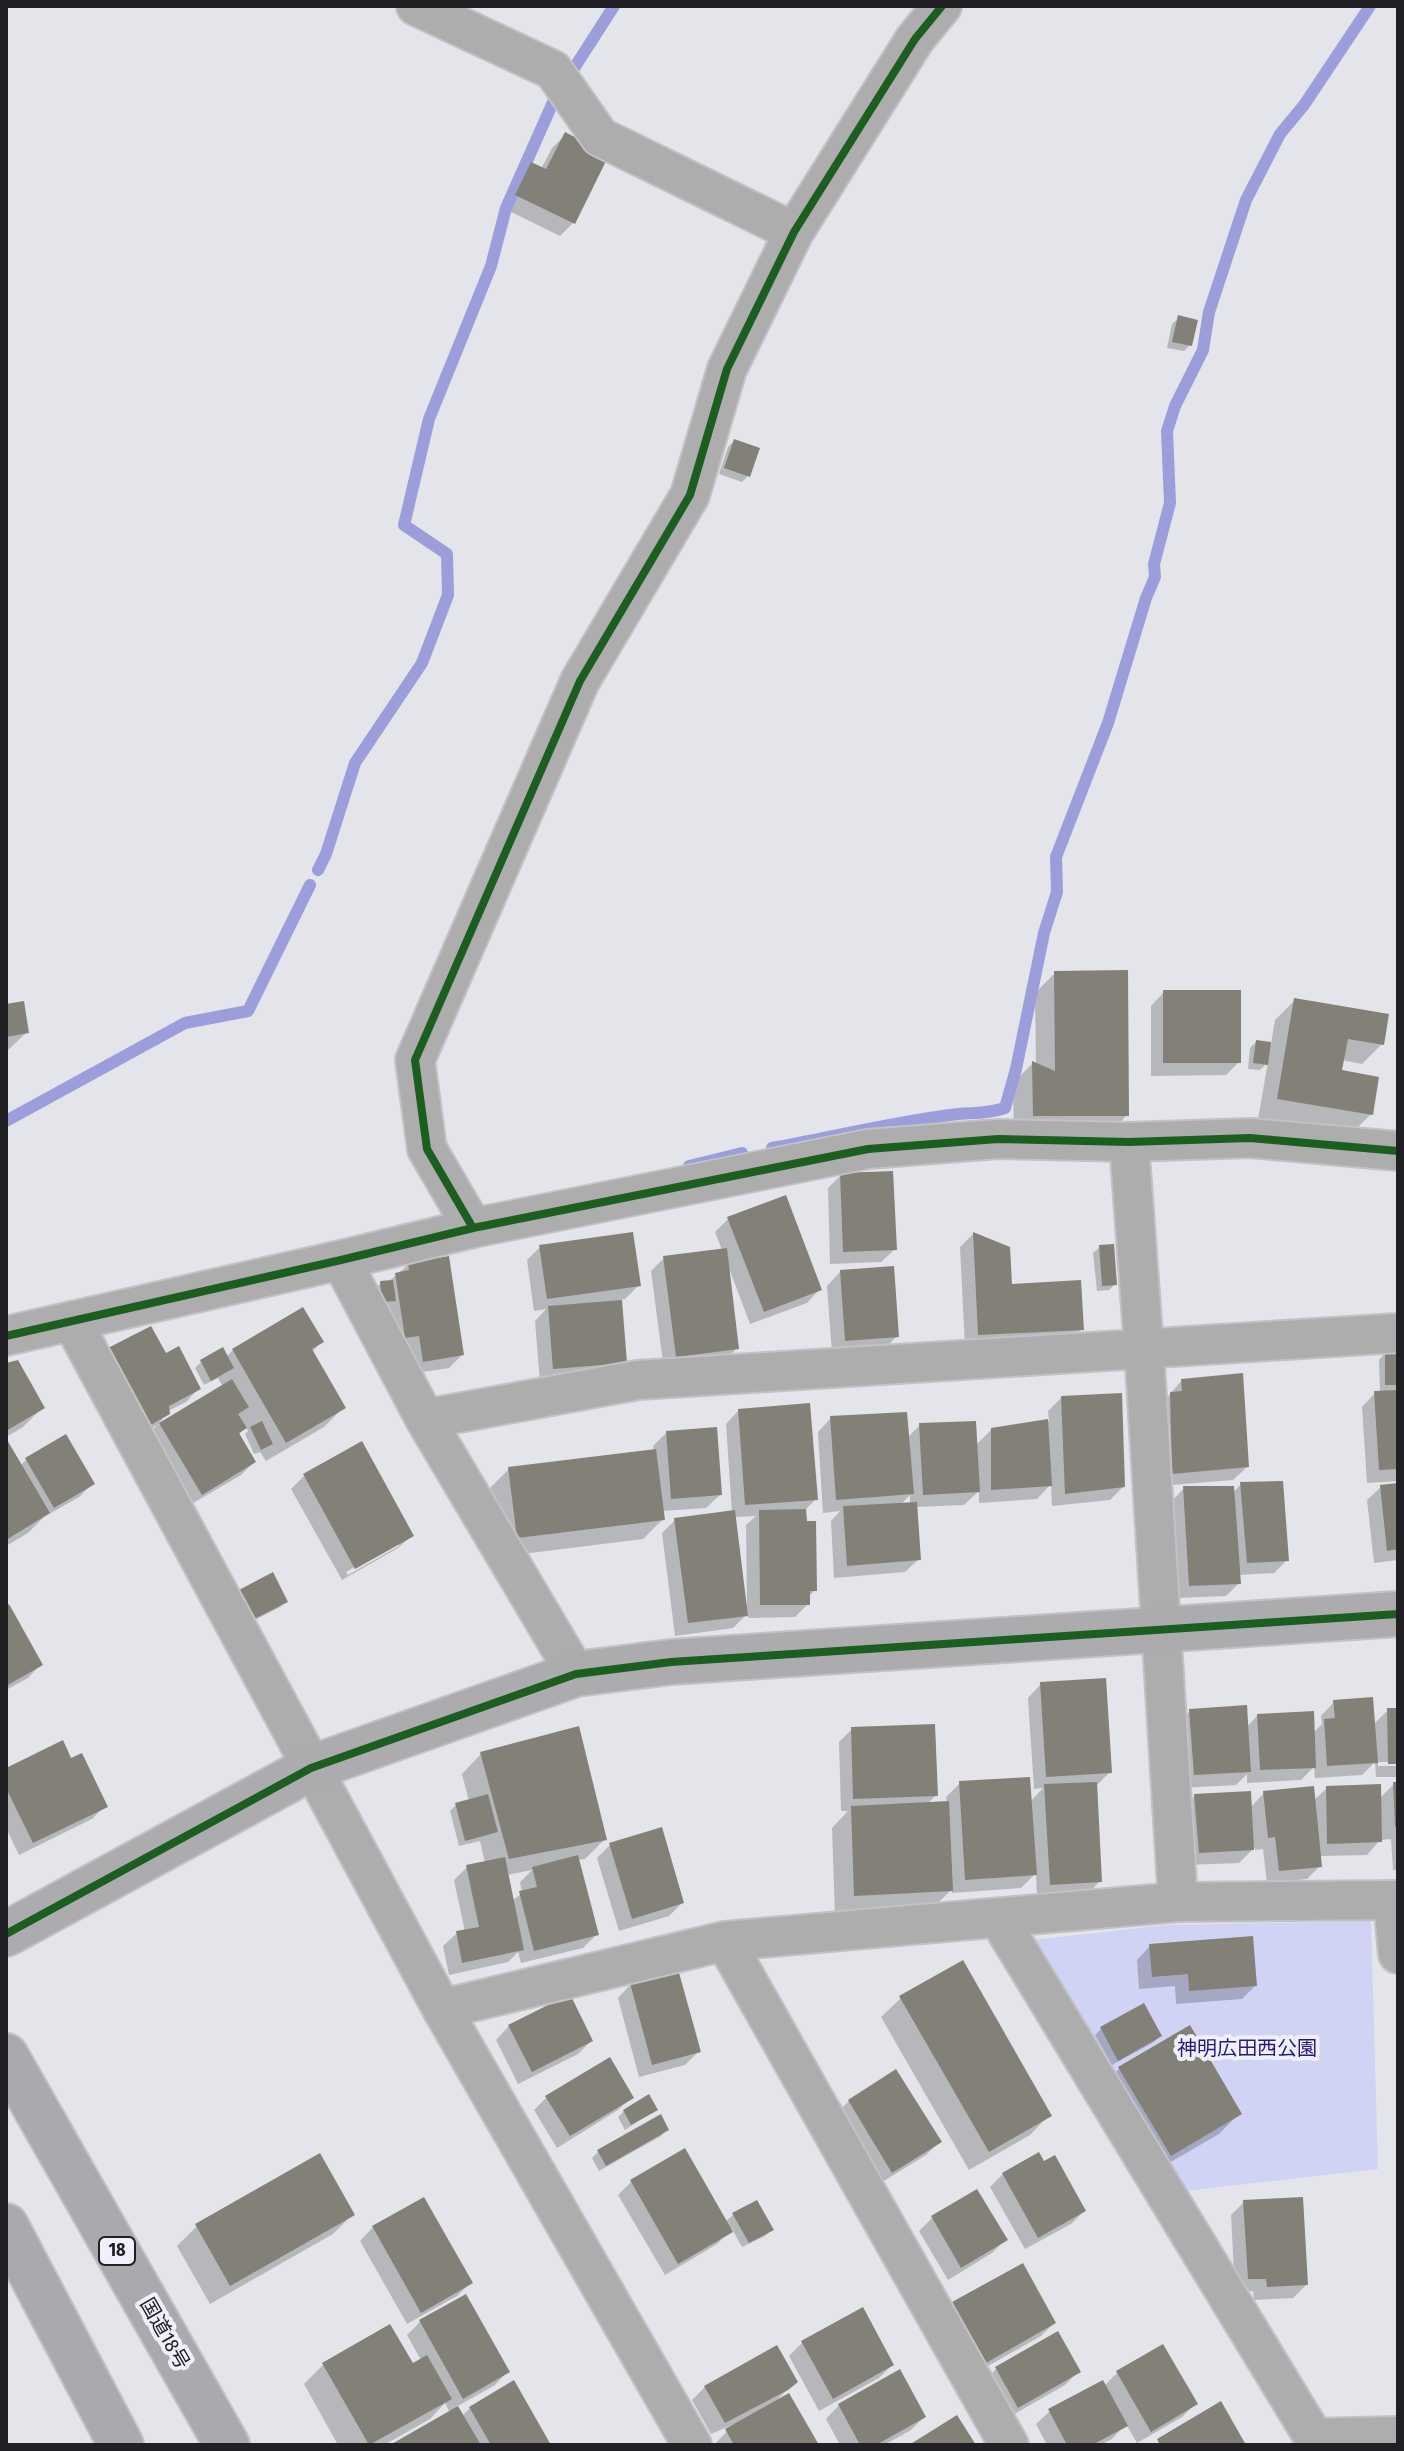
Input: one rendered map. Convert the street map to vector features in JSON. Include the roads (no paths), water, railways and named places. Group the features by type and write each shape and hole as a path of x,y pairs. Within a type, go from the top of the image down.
{"highway":[{"name":"国道18号","path":"6,2056 227,2445"},
{"path":"6,2226 121,2445"}],"street":[{"path":"416,6 553,70 600,137 794,232"},
{"path":"473,1228 427,1149 415,1060 580,681 690,495 727,369 794,232 915,39 942,6"},
{"path":"6,1336 473,1228 868,1149 998,1139 1129,1142 1250,1138 1398,1151"},
{"path":"1129,1142 1178,1902"},
{"path":"341,1260 425,1419 576,1674"},
{"path":"72,1321 442,2009 692,2445"},
{"path":"425,1419 638,1380 1398,1333"},
{"path":"6,1934 311,1768 576,1674 671,1662 1160,1627 1398,1614"},
{"path":"442,2009 725,1941 1178,1902 1396,1900 1398,1954"},
{"path":"999,1919 1314,2438 1398,2436"},
{"path":"725,1941 1009,2445"}],"waterway":[{"path":"569,76 614,6"},
{"path":"772,1148 905,1122 1005,1108 1044,933 1057,892 1056,857 1108,723 1155,577 1154,564 1170,503 1167,431 1175,406 1203,350 1209,312 1246,200 1280,134 1304,105 1370,6"},
{"path":"318,870 355,763 422,663 448,595 447,554 404,525 429,419 491,266 506,208 554,100"},
{"path":"6,1121 185,1023 248,1011 310,885"},
{"path":"689,1166 742,1153"}],"park label":[{"name":"神明広田西公園","path":"1247,2049"}]}
